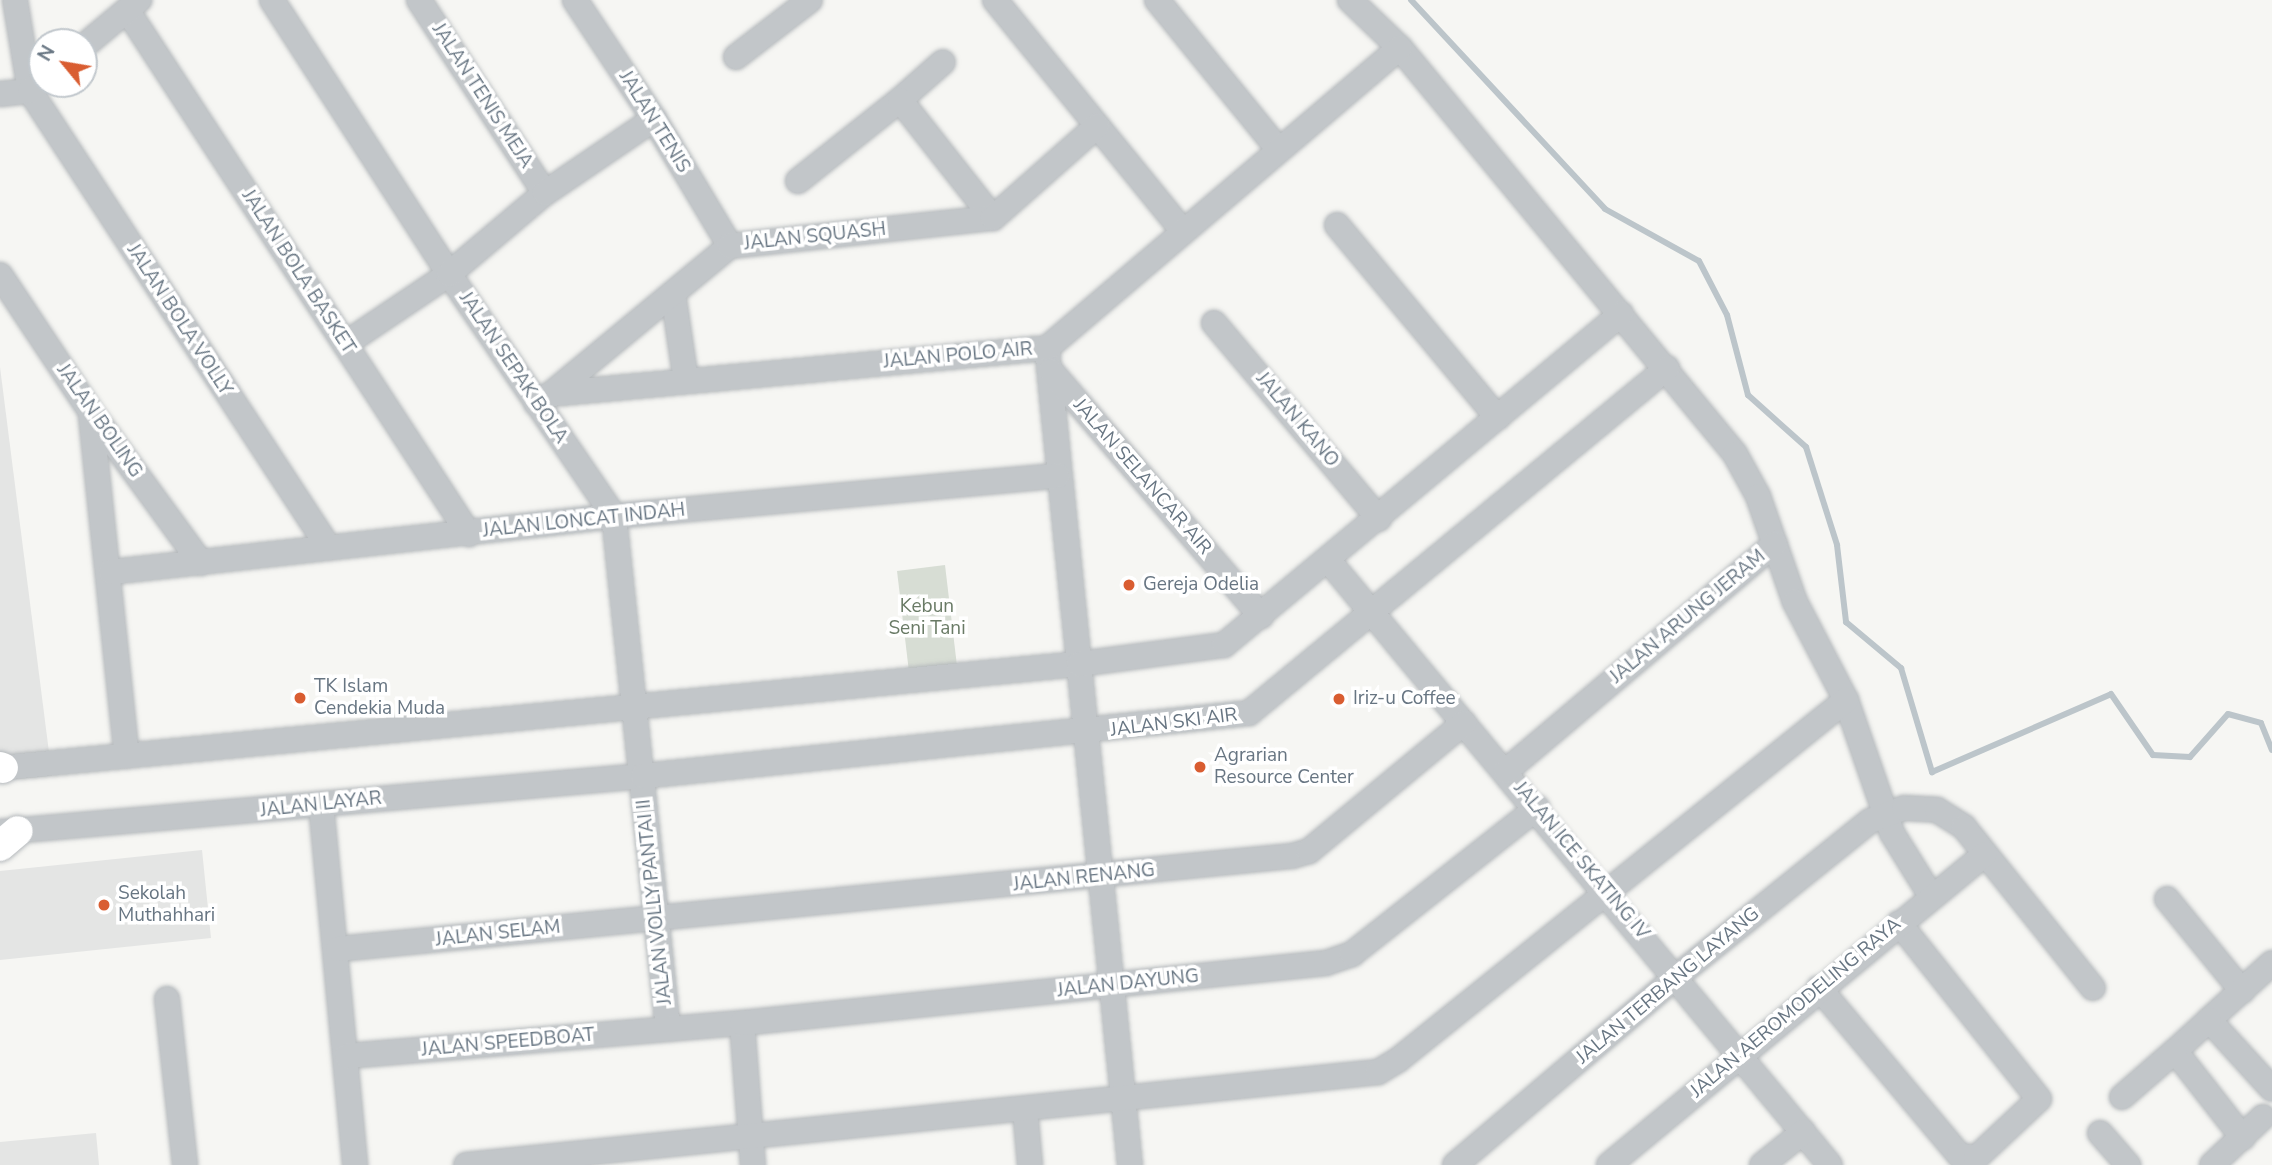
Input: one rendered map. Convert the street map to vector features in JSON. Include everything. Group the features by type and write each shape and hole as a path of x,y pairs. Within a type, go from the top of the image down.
{"street":[{"path":"15,0 22,89"},
{"name":"JALAN SEPAK BOLA","path":"272,0 449,274 543,398 614,516 643,776"},
{"name":"JALAN TENIS MEJA","path":"419,0 545,193"},
{"name":"JALAN TENIS","path":"575,0 654,119 730,246"},
{"path":"736,57 810,0"},
{"path":"1157,0 1279,150"},
{"name":"JALAN ARUNG JERAM","path":"1350,0 1400,48 1667,368 1735,454 1775,544 1506,771"},
{"path":"1007,4 1097,126 1183,231"},
{"path":"98,34 133,5"},
{"name":"JALAN BOLA BASKET","path":"133,5 345,344 469,534"},
{"name":"JALAN POLO AIR","path":"543,398 686,381 1049,359 1183,231 1400,48"},
{"path":"798,181 943,62"},
{"name":"JALAN BOLA VOLLY","path":"22,89 329,548"},
{"path":"900,100 993,218 1097,126"},
{"path":"345,344 449,274 545,193 654,119"},
{"name":"JALAN SQUASH","path":"543,398 730,246 993,218"},
{"path":"1337,225 1498,418"},
{"name":"JALAN BOLING","path":"0,275 91,412 201,564"},
{"path":"673,293 686,381"},
{"path":"1,767 1079,664 1224,645 1621,314"},
{"name":"JALAN KANO","path":"1214,323 1378,519"},
{"path":"1049,359 1057,476 1079,664 1097,877 1130,1165"},
{"name":"JALAN SELANCAR AIR","path":"1049,359 1261,616"},
{"name":"JALAN SKI AIR","path":"643,776 1084,733 1249,713 1667,368"},
{"path":"91,412 111,572 127,756"},
{"name":"JALAN LONCAT INDAH","path":"111,572 614,516 1057,476"},
{"path":"1775,544 1795,602 1846,699 1885,814 1903,855 1931,896"},
{"name":"JALAN ICE SKATING IV","path":"1328,560 1537,807 1830,1165"},
{"path":"466,1165 535,1162 1378,1072 1398,1060 1846,699"},
{"name":"JALAN RENANG","path":"657,917 1097,877 1309,851 1464,723"},
{"name":"JALAN LAYAR","path":"6,836 321,804 643,776"},
{"name":"JALAN VOLLY PANTAI II","path":"643,776 668,1029"},
{"path":"321,804 338,949 355,1165"},
{"path":"1885,814 1922,806 1937,810 1964,827 2093,988"},
{"name":"JALAN DAYUNG","path":"668,1029 1326,963 1352,954 1537,807"},
{"name":"JALAN TERBANG LAYANG","path":"1455,1165 1676,977 1870,821 1885,814"},
{"name":"JALAN AEROMODELING RAYA","path":"1609,1165 1819,988 1985,855"},
{"path":"2167,899 2242,991"},
{"name":"JALAN SELAM","path":"338,949 657,917"},
{"path":"1819,988 1959,1155 1976,1158 2039,1099 1899,923"},
{"path":"2122,1097 2272,963"},
{"path":"167,999 185,1165"},
{"path":"2209,1020 2272,1089"},
{"path":"742,1023 753,1165"},
{"name":"JALAN SPEEDBOAT","path":"348,1056 668,1029"},
{"path":"2175,1051 2244,1138"},
{"path":"1026,1110 1030,1165"},
{"path":"2212,1165 2269,1117"},
{"path":"1762,1165 1803,1132"},
{"path":"2100,1133 2128,1165"},
{"path":"638,1165 659,1147"}],"shaded area":[{"path":"0,367 52,776 0,781"},
{"name":"Sekolah Muthahhari","path":"202,850 211,938 0,960 0,871"},
{"path":"96,1133 99,1165 0,1165 0,1142"}],"green space":[{"name":"Kebun Seni Tani","path":"945,565 957,666 909,672 897,571"}],"waterway":[{"path":"1411,0 1605,209 1699,261 1727,315 1748,395 1806,447 1837,545 1846,622 1901,668 1932,772 2111,694 2153,755 2190,757 2228,714 2261,723 2272,750"}],"place":[{"name":"Gereja Odelia","path":"1129,585"},
{"name":"TK Islam Cendekia Muda","path":"300,698"},
{"name":"Iriz-u Coffee","path":"1339,699"},
{"name":"Agrarian Resource Center","path":"1200,767"},
{"name":"Sekolah Muthahhari","path":"104,905"}]}
